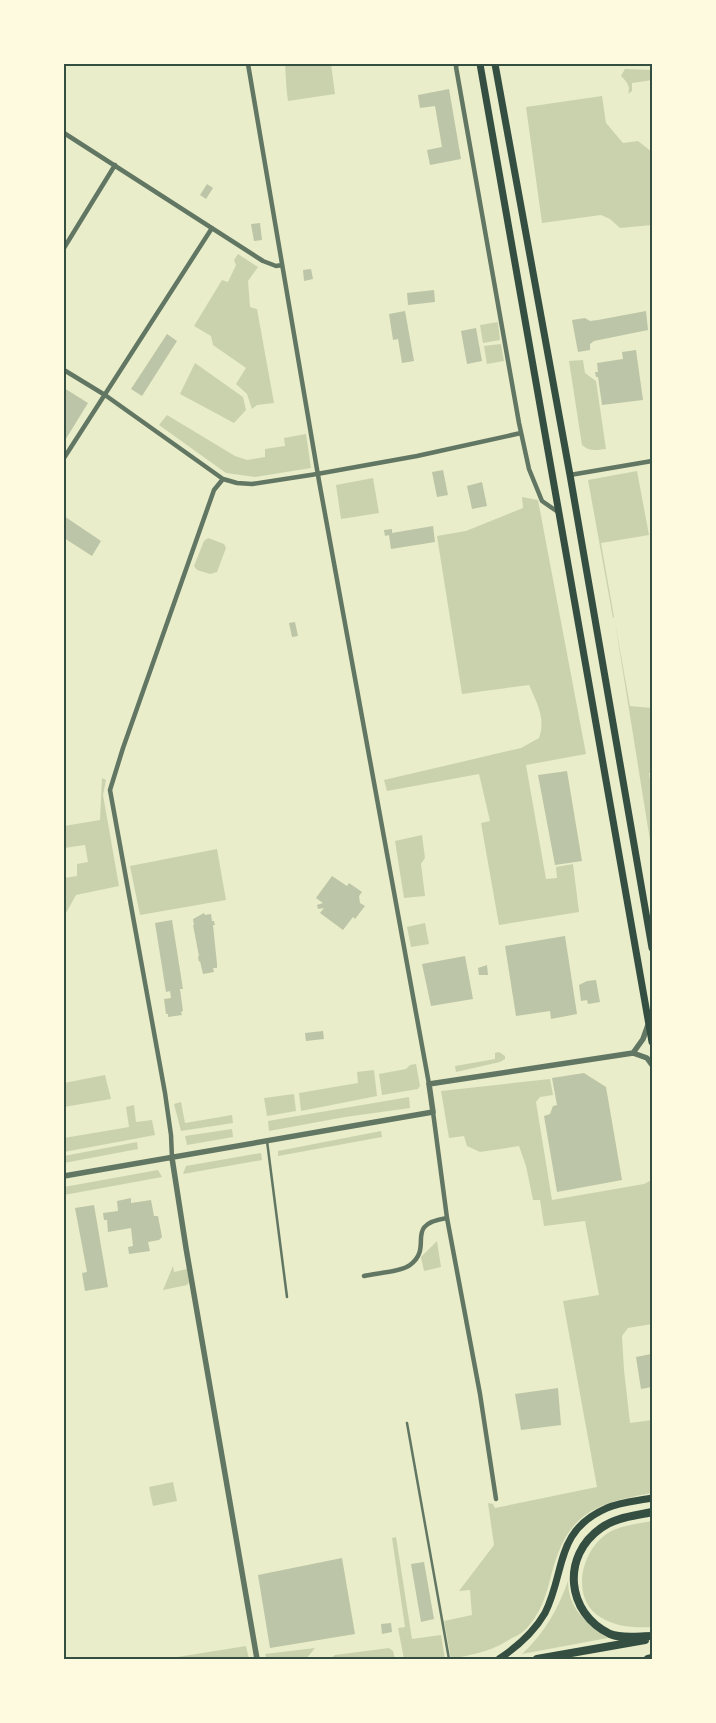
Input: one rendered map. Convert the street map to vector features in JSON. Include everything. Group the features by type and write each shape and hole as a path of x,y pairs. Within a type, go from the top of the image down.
{"highway":[{"path":"652,1512 618,1519 593,1534 585,1543 573,1570 573,1579 580,1606 592,1622 612,1635 652,1638"},
{"path":"537,1659 652,1638"},
{"path":"648,1659 652,1658"}],"main road":[{"path":"480,64 652,1042"},
{"path":"496,64 652,948"},
{"path":"499,1659 514,1649 537,1625 544,1614 551,1600 563,1552 569,1540 580,1526 607,1508 652,1498"}],"street":[{"path":"248,64 317,474 433,1112 448,1218 480,1394 496,1499"},
{"path":"457,64 521,433 529,469 542,501 559,512"},
{"path":"64,132 263,261 276,266 282,265"},
{"path":"64,248 115,165"},
{"path":"64,458 212,228"},
{"path":"64,370 105,395 223,478 237,483 252,484 317,474 417,456 521,433"},
{"path":"570,475 652,461"},
{"path":"223,478 214,490 110,790 165,1093 172,1135 172,1158 186,1248 257,1659"},
{"path":"633,1053 643,1040 649,1023"},
{"path":"428,1084 633,1053 647,1058 652,1065"},
{"path":"64,1176 433,1112"},
{"path":"364,1276 400,1269 412,1264 419,1252 423,1228 430,1222 448,1218"}],"lane":[{"path":"267,1141 287,1297"},
{"path":"408,1423 449,1659"}],"green space":[{"path":"285,64 331,64 335,94 288,101"},
{"path":"625,69 652,70 652,80 632,83 632,91 628,94 628,86 621,76"},
{"path":"602,96 606,123 623,143 638,141 652,152 652,225 620,228 610,219 601,215 542,223 526,107"},
{"path":"238,254 258,267 248,281 250,307 257,309 274,403 257,405 252,409 247,394 236,384 246,368 213,345 211,336 194,326 222,280 228,282 236,265 234,260"},
{"path":"498,322 500,340 483,343 480,325"},
{"path":"501,344 504,361 487,364 484,346"},
{"path":"583,360 585,373 596,381 606,449 590,450 582,445 569,361"},
{"path":"195,363 243,397 246,410 234,423 180,394"},
{"path":"167,415 235,456 247,460 265,457 265,449 285,446 284,438 306,434 311,468 255,477 226,473 159,425"},
{"path":"637,471 649,535 601,543 613,618 588,480"},
{"path":"373,478 379,513 341,519 336,485"},
{"path":"522,497 538,500 586,754 526,765 546,879 557,878 556,867 573,864 579,912 499,925 481,823 490,821 479,774 387,791 384,780 521,748 539,738 542,724 541,718 538,705 529,685 462,694 437,536 466,531 523,508"},
{"path":"208,538 224,544 226,548 217,572 210,574 197,570 194,566 204,541"},
{"path":"615,622 630,706 652,708 652,772 649,773 652,795 652,853"},
{"path":"102,778 106,780 103,795 119,886 76,895 66,913 64,928 64,878 77,876 77,864 88,862 85,845 64,848 64,826 100,820"},
{"path":"422,835 425,858 421,864 425,896 404,898 395,841"},
{"path":"217,849 226,900 140,915 130,866"},
{"path":"425,923 429,944 411,947 407,927"},
{"path":"499,1052 505,1056 505,1059 500,1062 456,1072 455,1066 495,1059 495,1053"},
{"path":"416,1064 420,1086 418,1089 382,1095 379,1074 406,1069 410,1065"},
{"path":"374,1070 377,1096 301,1111 299,1093 358,1083 357,1072"},
{"path":"105,1075 111,1099 64,1107 64,1083"},
{"path":"550,1079 553,1095 540,1097 536,1102 552,1200 644,1184 652,1180 652,1324 628,1328 622,1336 630,1423 652,1420 652,1493 598,1507 585,1515 574,1525 565,1538 542,1605 535,1618 525,1630 490,1649 451,1659 444,1621 472,1615 470,1590 459,1591 494,1545 488,1503 493,1504 495,1508 597,1487 563,1301 599,1295 585,1221 544,1226 540,1200 533,1200 526,1166 519,1146 480,1152 467,1146 464,1136 449,1138 441,1091"},
{"path":"294,1094 296,1111 267,1116 264,1098"},
{"path":"409,1097 410,1108 345,1117 269,1131 268,1121"},
{"path":"181,1102 185,1123 232,1115 233,1123 181,1131 174,1104"},
{"path":"134,1105 136,1122 152,1120 155,1135 64,1152 64,1138 129,1127 126,1107"},
{"path":"232,1129 233,1137 187,1145 185,1136"},
{"path":"381,1131 382,1137 278,1156 278,1151"},
{"path":"137,1142 138,1149 64,1163 64,1156"},
{"path":"261,1153 262,1160 183,1174 186,1166"},
{"path":"158,1170 162,1177 64,1195 64,1187"},
{"path":"437,1241 441,1267 424,1271 421,1257"},
{"path":"173,1266 174,1272 187,1269 189,1282 187,1285 163,1290"},
{"path":"173,1482 177,1501 153,1506 149,1487"},
{"path":"652,1521 652,1627 625,1626 612,1623 600,1617 591,1609 585,1598 582,1587 586,1562 591,1551 608,1533 624,1526"},
{"path":"396,1537 412,1639 441,1635 445,1659 404,1659 398,1628 405,1627 392,1538"},
{"path":"568,1581 572,1600 581,1616 595,1628 613,1637 522,1654 550,1620"},
{"path":"246,1646 249,1659 165,1659"},
{"path":"315,1648 306,1659 267,1659 265,1654"},
{"path":"389,1648 393,1651 395,1659 330,1659 335,1655"}],"building":[{"path":"449,89 461,159 430,165 427,150 442,147 435,106 420,108 418,95"},
{"path":"207,184 213,188 206,199 200,195"},
{"path":"260,223 262,240 254,241 251,224"},
{"path":"311,269 313,279 304,281 303,270"},
{"path":"434,290 435,302 408,305 407,293"},
{"path":"405,311 414,361 402,363 398,339 393,340 389,314"},
{"path":"646,311 648,330 594,341 590,344 590,350 578,352 572,320 585,318 590,321"},
{"path":"476,328 482,361 467,364 461,331"},
{"path":"167,334 177,341 142,396 131,389"},
{"path":"636,350 643,400 602,405 598,377 596,377 595,372 598,372 597,363 623,359 622,352"},
{"path":"64,388 88,403 64,442"},
{"path":"443,470 448,495 437,497 432,472"},
{"path":"482,482 487,506 472,509 467,486"},
{"path":"64,516 101,541 92,556 64,538"},
{"path":"433,526 435,542 391,549 389,535 385,536 384,530 392,529 392,533"},
{"path":"295,622 298,636 292,637 289,623"},
{"path":"567,771 582,861 555,865 538,775"},
{"path":"332,876 347,886 349,883 362,892 359,896 360,903 365,906 343,930 320,913 324,908 318,909 317,905 323,903 316,898"},
{"path":"204,913 205,915 211,914 215,925 213,925 217,968 213,968 214,972 203,974 198,957 193,919"},
{"path":"172,920 183,989 180,989 183,1011 181,1012 182,1015 168,1017 164,999 171,998 170,991 166,992 155,923"},
{"path":"565,936 577,1014 551,1019 550,1011 516,1016 505,946"},
{"path":"465,956 473,999 431,1006 422,964"},
{"path":"487,965 488,975 479,975 478,968"},
{"path":"596,980 600,1002 588,1004 587,1000 581,1001 579,985 587,981"},
{"path":"323,1031 324,1039 306,1041 305,1033"},
{"path":"584,1073 606,1087 622,1180 557,1192 544,1116 550,1114 553,1106 557,1105 552,1078"},
{"path":"131,1198 131,1203 151,1200 154,1216 158,1216 162,1237 159,1240 148,1242 150,1251 129,1254 128,1247 133,1246 131,1228 108,1232 107,1220 104,1220 103,1213 118,1211 117,1201"},
{"path":"94,1205 108,1287 85,1291 82,1273 87,1272 75,1208"},
{"path":"651,1354 652,1387 641,1389 636,1357"},
{"path":"558,1388 561,1425 521,1430 515,1394"},
{"path":"342,1558 355,1634 270,1648 258,1575"},
{"path":"424,1562 434,1619 421,1622 411,1564"},
{"path":"391,1623 392,1632 382,1634 381,1624"}]}
